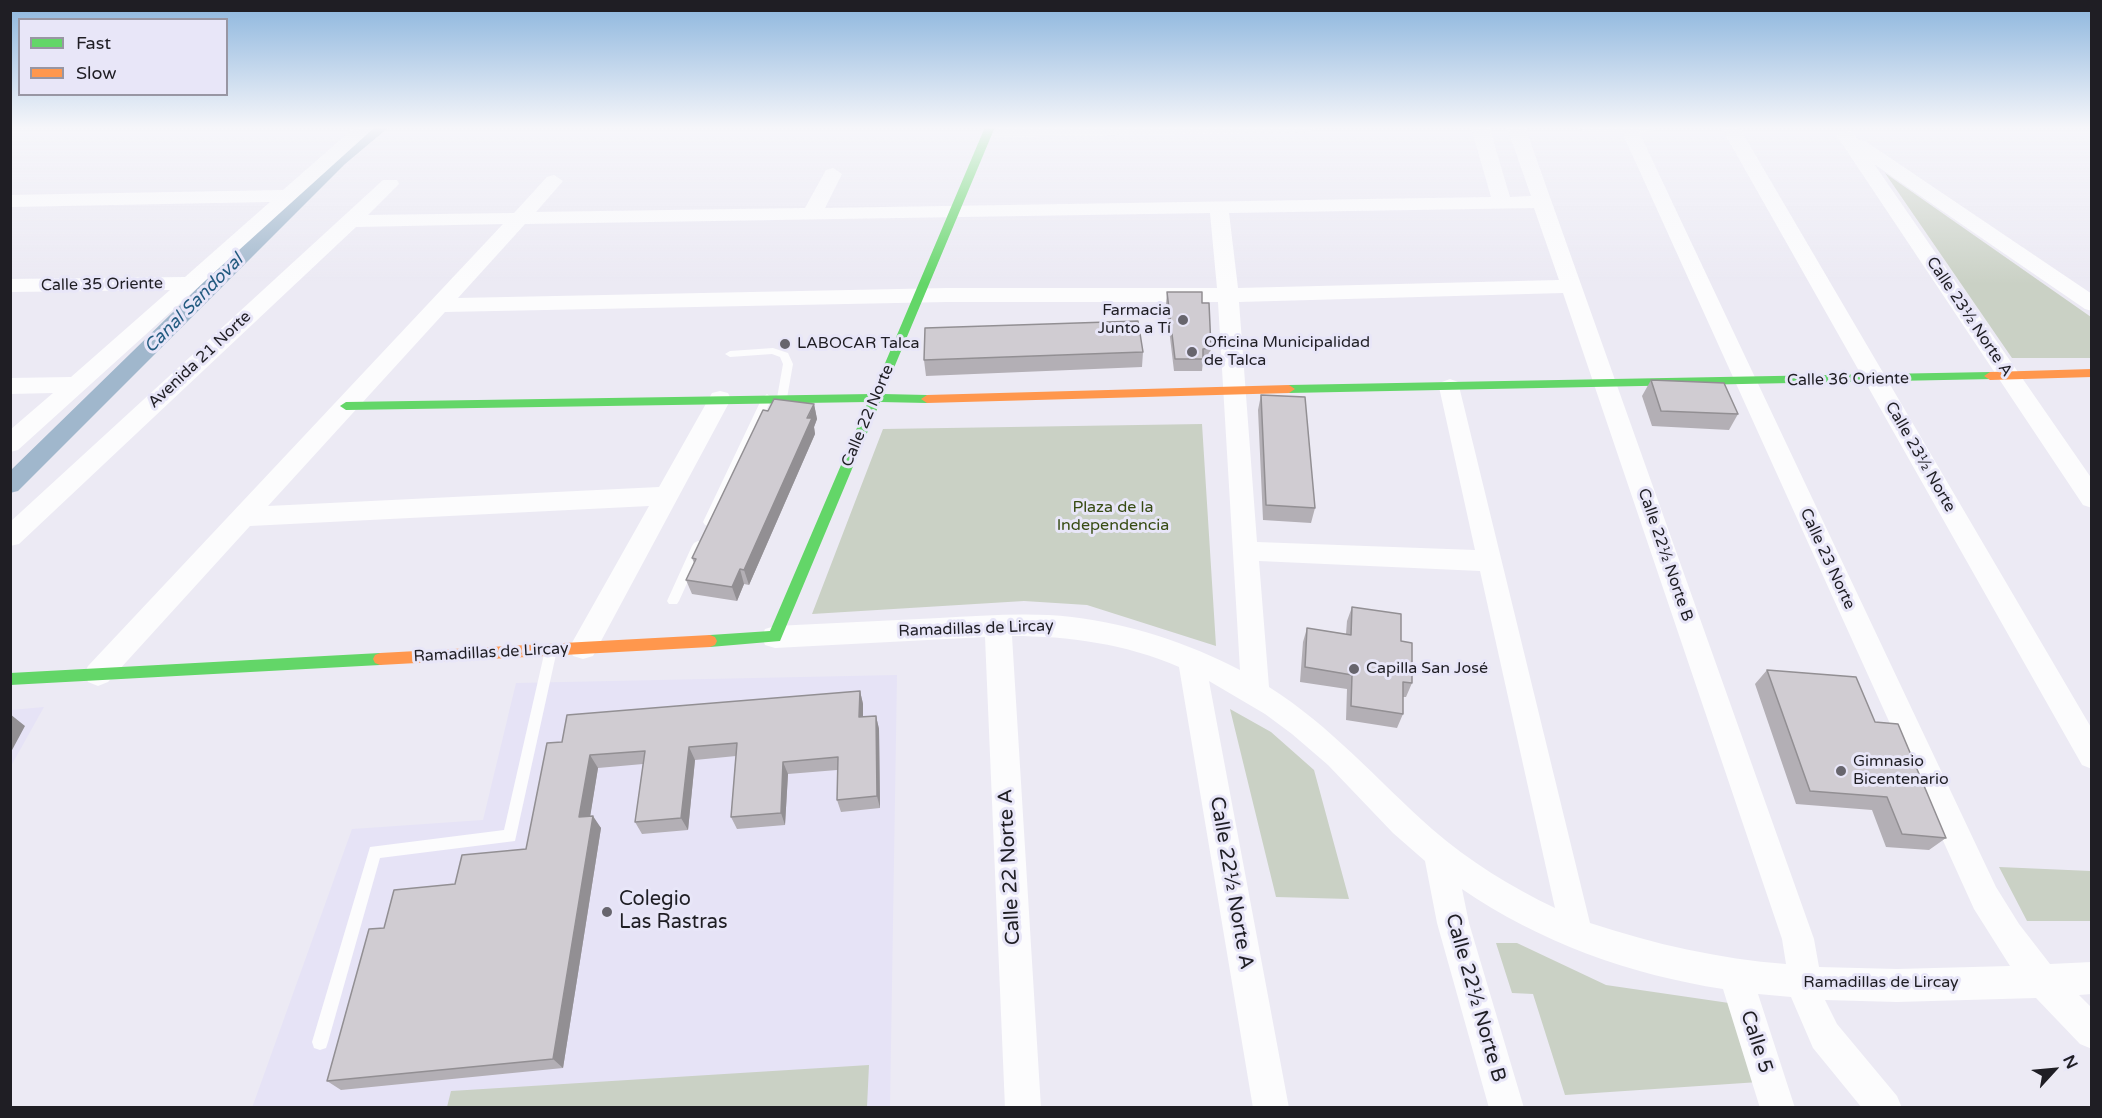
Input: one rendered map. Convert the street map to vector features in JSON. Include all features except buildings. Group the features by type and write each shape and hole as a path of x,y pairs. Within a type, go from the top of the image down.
{"street":[{"path":"10,444 308,179"},
{"path":"812,213 830,179"},
{"name":"Calle 22 Norte","path":"775,637 968,179"},
{"path":"1495,179 1502,202"},
{"name":"Calle 22½ Norte B","path":"1534,179 1798,939 1806,985"},
{"name":"Calle 23 Norte","path":"1651,179 1985,898 2008,938 2042,981 2091,1032"},
{"name":"Calle 23½ Norte","path":"1759,179 2091,756"},
{"name":"Calle 23½ Norte A","path":"1873,179 2091,499"},
{"path":"1910,179 2091,304"},
{"path":"98,675 554,181"},
{"name":"Avenida 21 Norte","path":"10,537 390,184"},
{"path":"10,201 289,196"},
{"path":"350,221 1542,202"},
{"path":"1219,207 1255,692"},
{"name":"Calle 35 Oriente","path":"10,286 193,283"},
{"path":"440,305 919,295 1227,293 1263,295 1571,286"},
{"name":"Calle 36 Oriente","path":"346,406 767,398 904,400 1234,391 1875,380 2091,373"},
{"path":"10,386 77,385"},
{"path":"1450,387 1577,934"},
{"path":"583,648 720,399"},
{"path":"243,518 666,496"},
{"path":"1246,551 1490,561"},
{"name":"Ramadillas de Lircay","path":"10,679 998,626 1057,626 1086,629 1141,641 1191,658 1255,692 1330,748 1406,825 1438,853 1504,898 1577,934 1656,959 1735,976 1806,985 1869,987 2091,978"},
{"name":"Calle 22 Norte A","path":"998,626 1023,1107"},
{"name":"Calle 22½ Norte A","path":"1191,658 1270,1107"},
{"name":"Calle 22½ Norte B","path":"1438,853 1453,923 1507,1107"},
{"name":"Calle 5","path":"1735,976 1778,1107"},
{"path":"1806,985 1811,1010 1825,1036 1885,1107"}],"lane":[{"path":"730,354 773,351 784,355 788,364 782,398"},
{"path":"674,601 767,398"},
{"path":"320,1042 375,852 510,836 551,650"}],"shaded area":[{"name":"Colegio Las Rastras","path":"897,675 890,1107 252,1108 352,829 483,820 516,683"},
{"path":"44,707 11,766 11,710"}],"green space":[{"path":"1889,179 1894,179 2091,317 2091,358 2012,358"},
{"name":"Plaza de la Independencia","path":"1202,424 1216,646 1087,605 1024,601 812,614 883,429"},
{"path":"1230,709 1271,732 1314,770 1349,899 1276,897"},
{"path":"1999,867 2091,871 2091,921 2027,921"},
{"path":"1496,943 1517,943 1606,985 1729,1003 1759,1082 1565,1095 1533,994 1512,993"},
{"path":"869,1065 867,1107 447,1107 451,1091"}],"waterway":[{"name":"Canal Sandoval","path":"10,485 320,179"}],"traffic: fast":[{"path":"710,641 775,637 968,179"},
{"path":"1289,389 1990,376"},
{"path":"346,406 845,397 927,399"},
{"path":"10,679 380,659"}],"traffic: slow":[{"path":"1990,376 2092,373"},
{"path":"927,399 1289,389"},
{"path":"380,659 710,641"}],"place":[{"name":"Farmacia Junto a Tí","path":"1183,320"},
{"name":"LABOCAR Talca","path":"785,344"},
{"name":"Oficina Municipalidad de Talca","path":"1192,352"},
{"name":"Capilla San José","path":"1354,669"},
{"name":"Gimnasio Bicentenario","path":"1841,771"},
{"name":"Colegio Las Rastras","path":"607,912"}]}
